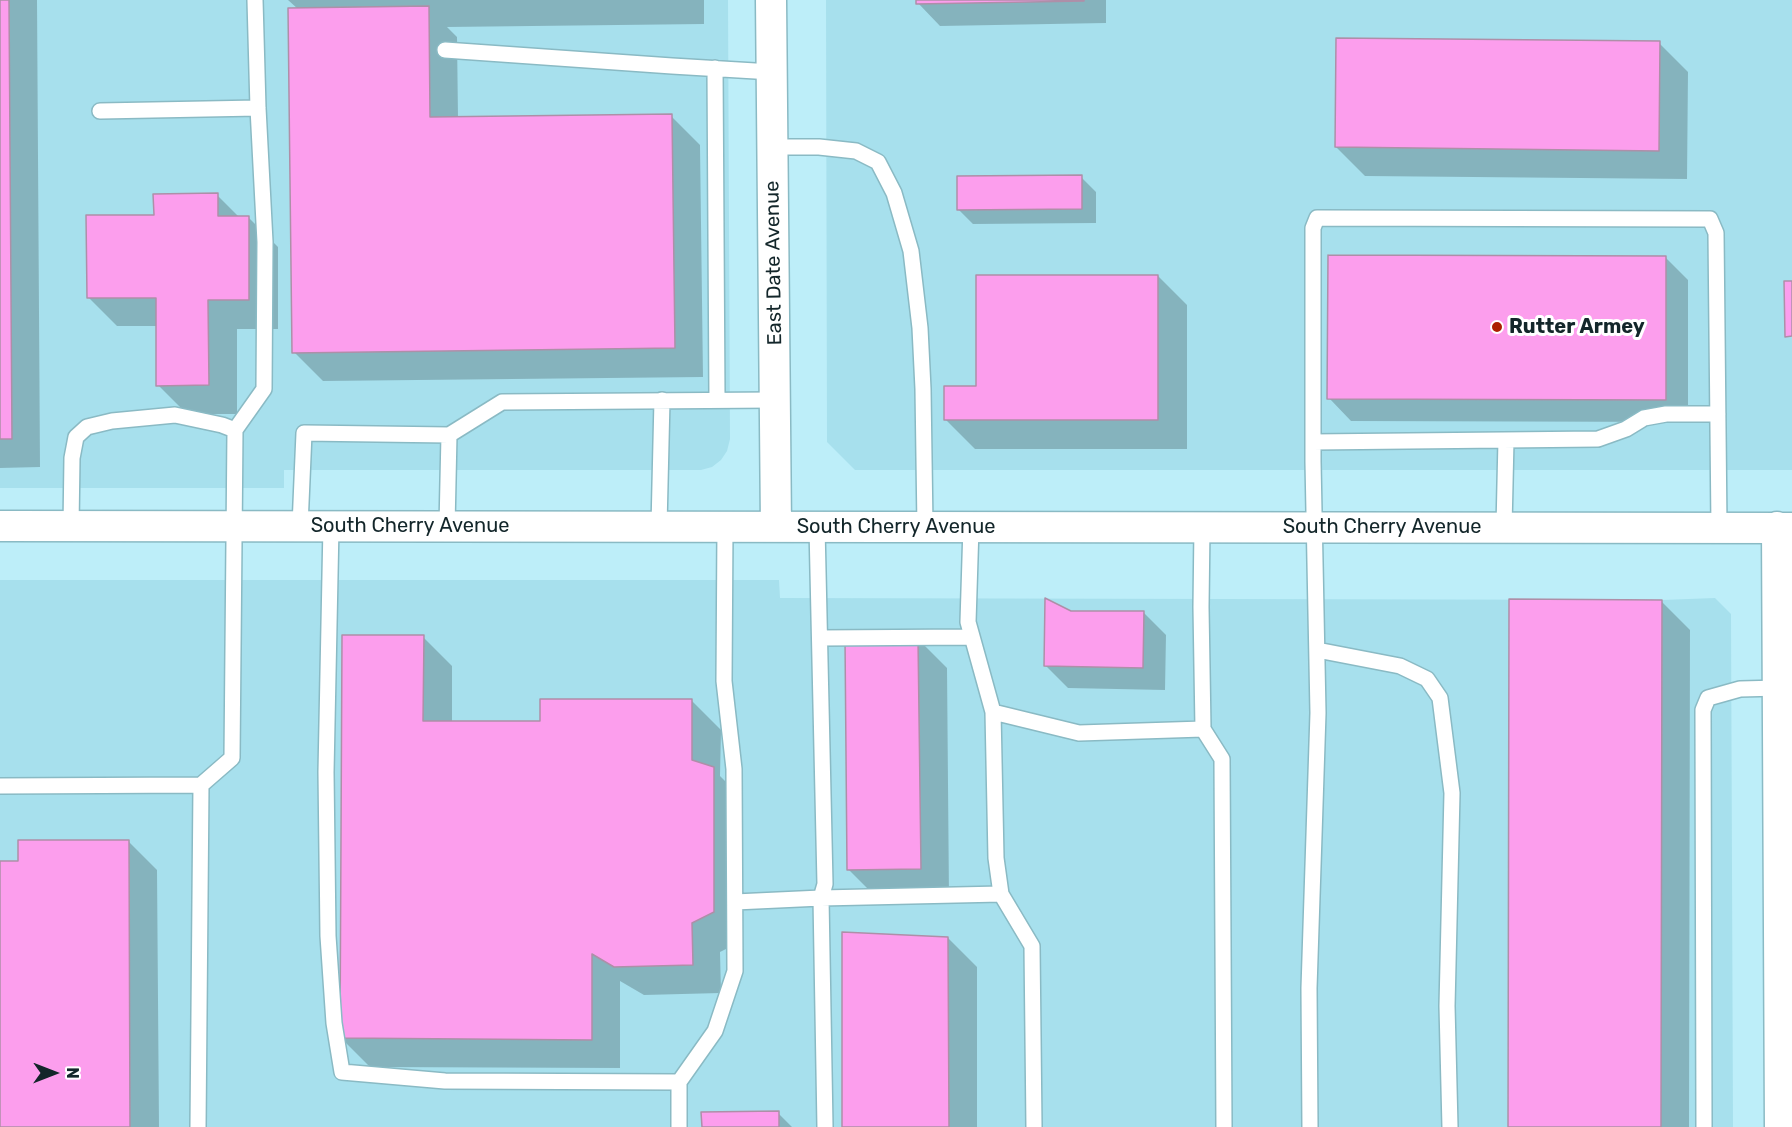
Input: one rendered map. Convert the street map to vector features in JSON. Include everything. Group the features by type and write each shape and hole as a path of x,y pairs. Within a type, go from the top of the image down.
{"street":[{"name":"East Date Avenue","path":"771,0 776,526"},
{"name":"South Cherry Avenue","path":"0,525 1785,527"},
{"path":"1780,1127 1779,688 1785,527"}],"lane":[{"path":"0,786 201,785 232,758 235,430 264,389 266,242 258,108 255,0"},
{"path":"445,50 772,72"},
{"path":"715,68 717,399"},
{"path":"100,111 258,108"},
{"path":"773,147 819,147 856,151 879,162 894,194 911,251 920,328 925,526"},
{"path":"1310,1127 1309,987 1318,713 1313,527 1313,228 1317,218 1710,219 1716,233 1719,527"},
{"path":"659,526 662,400"},
{"path":"300,526 304,433 449,435 502,402 775,400"},
{"path":"1313,442 1598,439 1626,429 1644,418 1666,414 1718,414"},
{"path":"71,526 72,458 76,437 87,427 124,419 175,415 235,430"},
{"path":"447,526 449,435"},
{"path":"1504,527 1506,440"},
{"path":"331,526 326,772 328,936 334,1023 342,1072 445,1081 679,1082"},
{"path":"679,1127 679,1082 715,1031 735,971 734,769 724,681 725,526"},
{"path":"817,526 825,884 821,898 825,1127"},
{"path":"971,526 968,622 993,712 996,858 1001,894 1032,946 1034,1127"},
{"path":"1202,527 1203,729 1222,759 1224,1127"},
{"path":"820,638 972,638"},
{"path":"1317,650 1400,666 1426,680 1440,698 1452,793 1447,1006 1450,1127"},
{"path":"1704,1127 1702,710 1707,698 1740,689 1779,688"},
{"path":"993,712 1080,733 1203,729"},
{"path":"198,1127 201,785"},
{"path":"735,902 1001,894"}],"shaded area":[{"path":"0,0 728,0 730,439 727,451 712,467 701,470 284,470 284,488 0,488"},
{"path":"826,0 1792,0 1792,470 855,470 827,442"},
{"path":"0,580 779,580 780,598 1662,600 1715,598 1731,614 1733,1127 0,1127"}],"building":[{"path":"0,0 9,0 12,439 0,439"},
{"path":"916,0 1084,0 1084,1 916,4"},
{"path":"429,6 430,117 672,114 675,348 292,353 288,8"},
{"path":"1336,38 1660,41 1659,151 1335,147"},
{"path":"1082,175 1082,209 957,210 957,176"},
{"path":"218,193 218,216 249,216 249,300 208,300 209,385 156,386 156,298 87,298 86,215 154,215 153,194"},
{"name":"Rutter Armey","path":"1328,255 1666,256 1666,400 1327,399"},
{"path":"976,275 1158,275 1158,420 944,420 944,386 976,386"},
{"path":"1784,281 1792,281 1792,336 1785,337"},
{"path":"1045,598 1071,611 1144,611 1143,668 1044,666"},
{"path":"1509,599 1662,600 1661,1127 1508,1127"},
{"path":"342,635 424,635 423,721 540,721 540,699 692,699 692,760 714,767 714,912 692,923 693,965 614,967 592,954 592,1040 340,1038"},
{"path":"918,638 921,869 847,870 845,639"},
{"path":"18,840 129,840 130,1127 0,1127 0,861 18,861"},
{"path":"842,932 948,937 949,1127 842,1127"},
{"path":"779,1111 779,1127 702,1127 701,1112"}],"place":[{"name":"Rutter Armey","path":"1497,327"}]}
